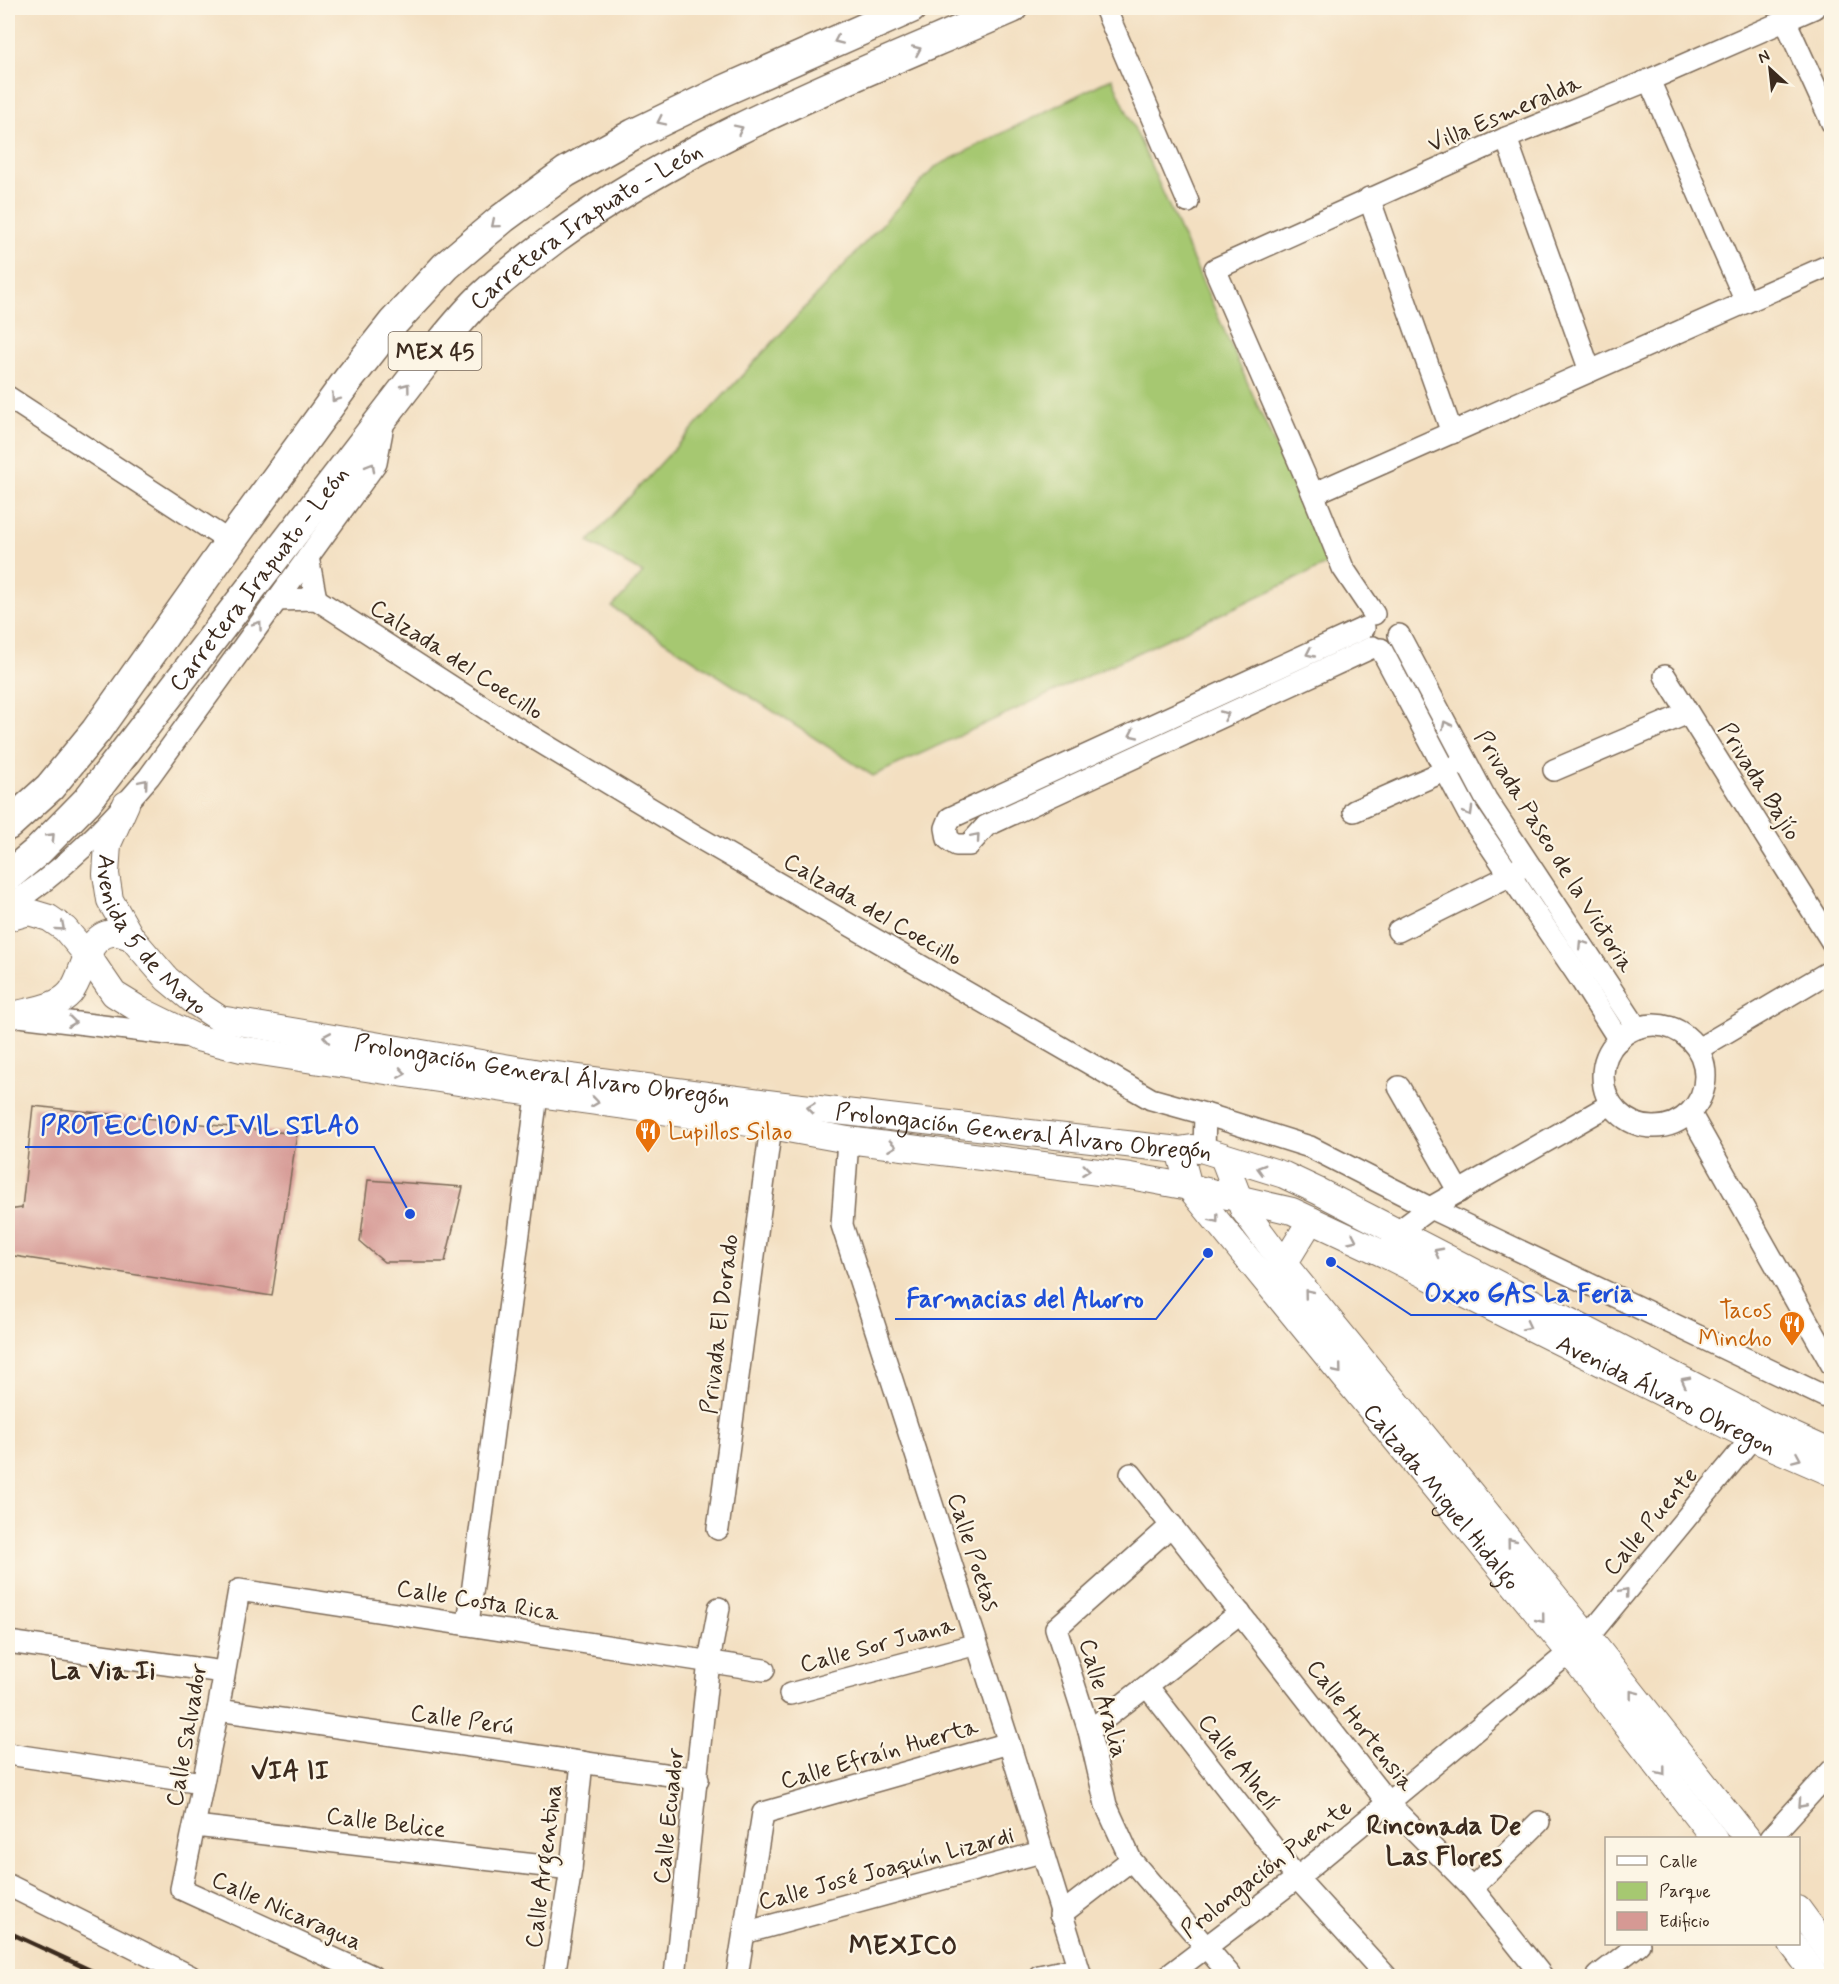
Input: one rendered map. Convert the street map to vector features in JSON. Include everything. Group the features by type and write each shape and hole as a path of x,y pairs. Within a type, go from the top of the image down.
{"highway":[{"name":"Carretera Irapuato - León","path":"8,825 50,787 96,731 348,380 393,323 446,266 503,218 566,172 634,134 723,91 910,8"},
{"name":"Carretera Irapuato - León","path":"8,876 38,851 87,801 427,360 478,301 534,254 592,211 655,173 741,127 1012,8"}],"main road":[{"name":"Avenida 5 de Mayo","path":"126,804 108,844 106,874 110,900 131,937 166,979 196,1004 220,1019"},
{"name":"Avenida 5 de Mayo","path":"8,918 29,912 49,918 65,929 88,956 114,994 140,1010 197,1038 241,1048"},
{"path":"10,1015 54,1004 70,993 91,948 100,937 113,933 131,937"},
{"name":"Prolongación General Álvaro Obregón","path":"220,1019 539,1084 848,1140 1130,1176 1239,1199"},
{"name":"Prolongación General Álvaro Obregón","path":"241,1048 539,1084 774,1104 1179,1150 1192,1148 1214,1154"},
{"name":"Calzada Miguel Hidalgo","path":"1179,1150 1189,1187 1745,1837"},
{"name":"Calzada Miguel Hidalgo","path":"1214,1154 1243,1209 1579,1645 1713,1837"},
{"name":"Avenida Álvaro Obregon","path":"1214,1154 1284,1175 1399,1231 1766,1423 1832,1453"},
{"name":"Avenida Álvaro Obregon","path":"1239,1199 1292,1211 1386,1255 1752,1438 1832,1473"},
{"path":"1284,1264 1311,1220"},
{"path":"1800,1912 1832,1955"},
{"path":"1793,1945 1816,1977"}],"street":[{"path":"1105,8 1188,202"},
{"name":"Villa Esmeralda","path":"1215,269 1506,138 1649,80 1814,8"},
{"path":"1785,20 1832,123"},
{"path":"1649,80 1746,302"},
{"path":"1506,138 1590,371"},
{"path":"1369,198 1452,433"},
{"path":"1313,495 1832,264"},
{"name":"Privada Paseo de la Victoria","path":"1215,269 1373,635 1456,766 1486,799 1637,1028"},
{"path":"8,397 230,542"},
{"name":"MEX 45","path":"8,906 29,893 68,861 126,804 182,733 376,463 384,416"},
{"path":"276,600 316,598 308,557"},
{"name":"Calzada del Coecillo","path":"316,598 494,714 758,872 1151,1099 1311,1147 1430,1208 1832,1400"},
{"path":"1373,635 1178,713 950,818 946,828 948,839 956,845 969,845 986,826 1187,732 1373,635 1384,613 1394,617 1399,625 1400,635 1396,643 1389,647 1373,635"},
{"name":"Privada Paseo de la Victoria","path":"1400,635 1456,766 1468,813 1619,1040"},
{"name":"Privada Bajío","path":"1665,676 1832,942"},
{"path":"1178,713 1187,732"},
{"path":"1554,770 1688,713"},
{"path":"1354,811 1456,766"},
{"path":"1398,931 1510,875 1527,861"},
{"path":"1698,1049 1832,970"},
{"path":"10,1015 197,1038"},
{"path":"1654,1025 1671,1028 1687,1036 1698,1049 1706,1069 1704,1091 1690,1113 1659,1128 1640,1126 1623,1118 1611,1104 1604,1088 1603,1071 1608,1054 1619,1040 1637,1028 1654,1025"},
{"path":"468,1624 539,1084"},
{"path":"1399,1087 1459,1192"},
{"path":"1386,1255 1399,1231 1430,1208 1611,1104"},
{"path":"1690,1113 1832,1365"},
{"path":"1205,1114 1214,1154"},
{"name":"Privada El Dorado","path":"718,1529 771,1126"},
{"name":"Calle Poetas","path":"848,1140 842,1225 1009,1743 1079,1972"},
{"name":"Calle Puente","path":"1579,1645 1752,1438"},
{"name":"Calle Hortensia","path":"1131,1474 1388,1803 1472,1888 1542,1977"},
{"name":"Calle Aralia","path":"1172,1525 1056,1628 1089,1731 1106,1805 1131,1860 1231,1977"},
{"name":"Calle Costa Rica","path":"239,1590 764,1670"},
{"name":"Calle Salvador","path":"180,1889 218,1710 239,1590"},
{"name":"Calle Ecuador","path":"675,1977 709,1661 719,1608"},
{"path":"1089,1731 1240,1613"},
{"path":"8,1641 224,1672"},
{"name":"Calle Sor Juana","path":"790,1694 977,1644"},
{"name":"Prolongación Puente","path":"1168,1977 1297,1878 1579,1645"},
{"name":"Calle Alhelí","path":"1147,1686 1297,1878 1386,1977"},
{"name":"Calle Perú","path":"218,1710 698,1779"},
{"name":"Calle Efraín Huerta","path":"744,1933 763,1813 1009,1743"},
{"path":"8,1754 202,1783"},
{"name":"Calle Argentina","path":"554,1977 571,1869 582,1762"},
{"path":"1772,1837 1832,1770"},
{"path":"1472,1888 1539,1822"},
{"name":"Calle Belice","path":"195,1826 571,1869"},
{"name":"Calle José Joaquín Lizardi","path":"744,1933 1041,1852"},
{"path":"1060,1915 1131,1860"},
{"path":"8,1885 190,1977"},
{"name":"Calle Nicaragua","path":"180,1889 372,1977"},
{"path":"737,1977 744,1933"},
{"path":"1598,1977 1638,1945"},
{"path":"1039,1977 1079,1972"}],"green space":[{"path":"1112,78 1328,564 873,776 612,607 643,573 588,542 935,167"}],"building":[{"path":"33,1106 297,1134 272,1296 8,1255 8,1210 22,1208"},
{"path":"368,1180 463,1187 445,1262 384,1262 360,1242"}],"railway":[{"path":"8,1932 103,1976"}],"place":[{"name":"Lupillos Silao","path":"648,1154"},
{"name":"PROTECCION CIVIL SILAO","path":"410,1214"},
{"name":"Farmacias del Ahorro","path":"1208,1253"},
{"name":"Oxxo GAS La Feria","path":"1331,1262"},
{"name":"Tacos Mincho","path":"1792,1347"}],"district":[{"name":"La Via Ii","path":"103,1670"},
{"name":"VIA II","path":"290,1770"},
{"name":"Rinconada De Las Flores","path":"1444,1840"},
{"name":"MEXICO","path":"903,1945"}]}
